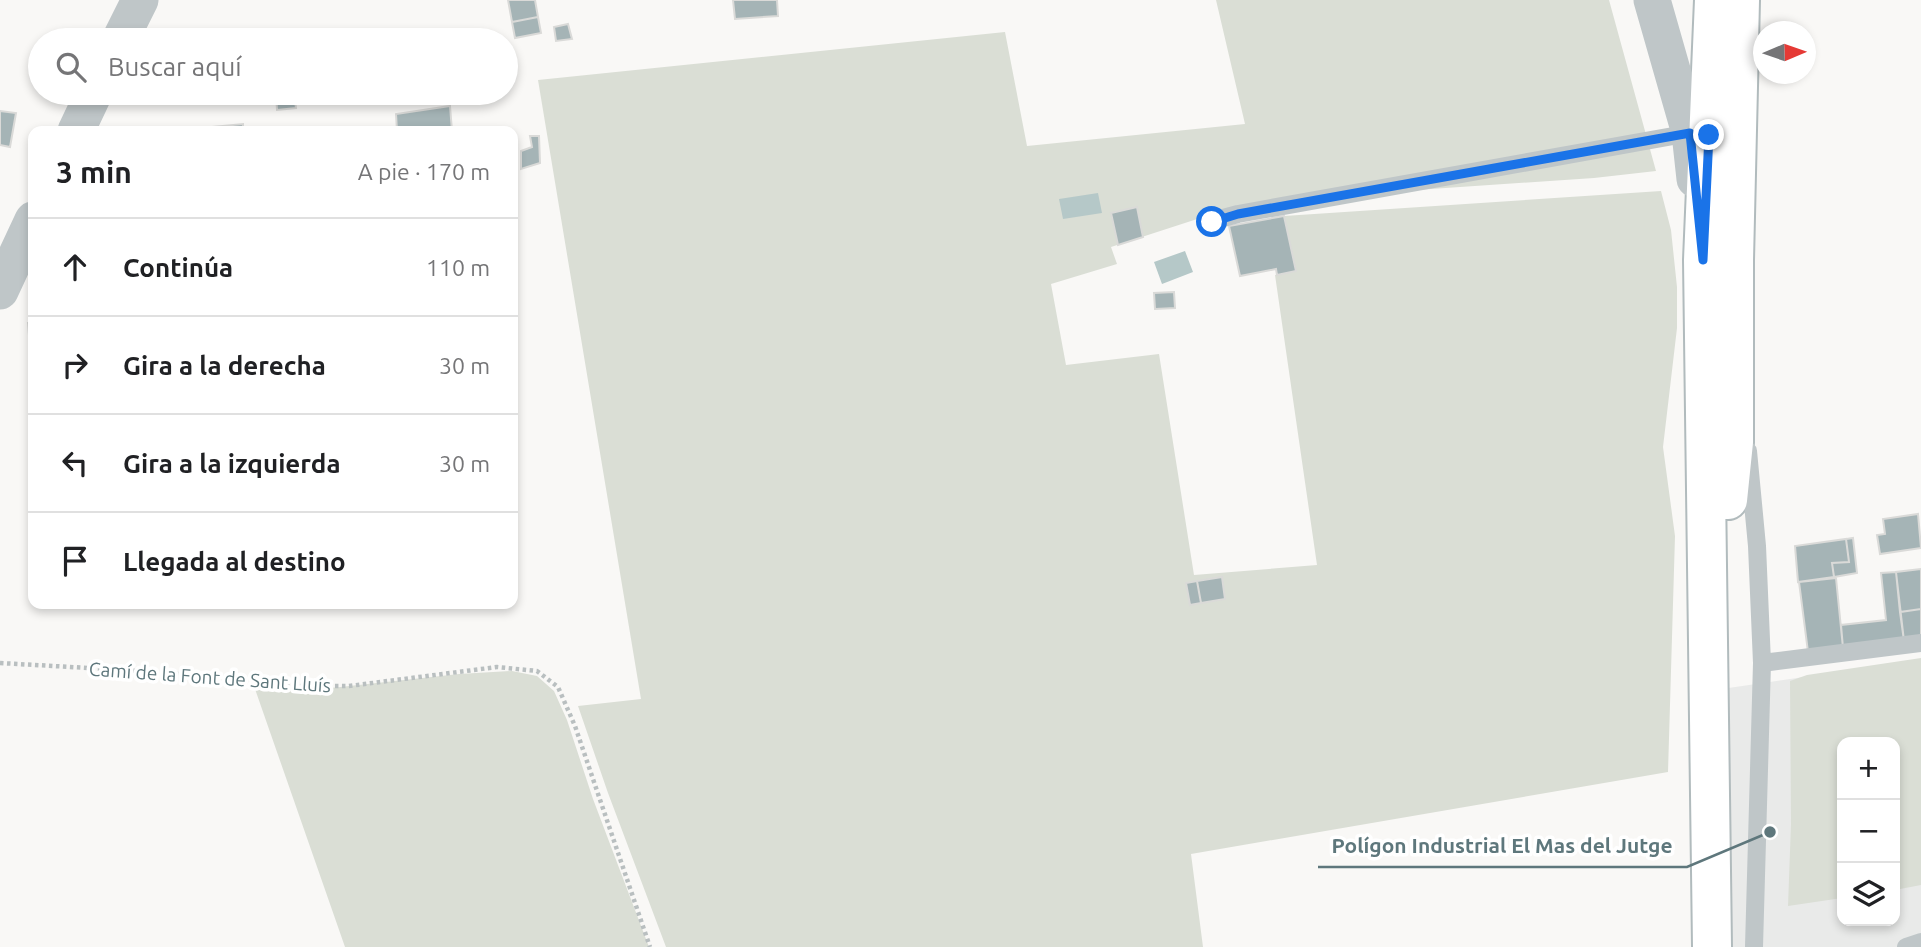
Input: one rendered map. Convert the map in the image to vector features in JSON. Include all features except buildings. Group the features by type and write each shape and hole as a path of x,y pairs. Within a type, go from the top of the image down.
{"street":[{"path":"126,28 140,0"},
{"path":"1652,0 1690,133 1719,260"},
{"path":"1712,947 1710,680 1719,260 1714,0"},
{"path":"1719,260 1740,0"},
{"path":"78,126 88,105"},
{"path":"0,291 28,231"}],"lane":[{"path":"1212,222 1238,214 1690,133"},
{"path":"1719,260 1757,546 1762,663 1754,947"},
{"path":"1762,663 1921,643"},
{"path":"1906,947 1921,942"}],"path":[{"name":"Camí de la Font de Sant Lluís","path":"0,663 219,677 288,686 349,686 497,667 537,671 558,687 575,726 650,947"}],"shaded area":[{"path":"1216,0 1609,0 1656,171 1594,178 1343,195 1228,209 1111,247 1117,264 1051,284 1066,365 1159,354 1194,575 1317,565 1275,275 1295,271 1284,216 1661,191 1671,230 1677,287 1677,328 1663,447 1675,536 1668,772 1191,854 1203,947 666,947 578,706 641,699 538,80 1005,32 1027,146 1245,124"},
{"path":"1098,193 1102,213 1063,219 1059,199"},
{"path":"1185,251 1193,272 1162,284 1154,262"},
{"path":"1921,658 1921,885 1900,889 1900,737 1837,737 1837,899 1788,906 1791,824 1790,681 1807,675"},
{"path":"1921,660 1921,947 1699,947 1694,693"},
{"path":"512,671 537,676 554,691 649,947 345,947 255,689 331,688"}],"place":[{"name":"Polígon Industrial El Mas del Jutge","path":"1770,832"}],"route":[{"path":"1212,222 1238,214 1690,133 1703,260 1709,135"}]}
